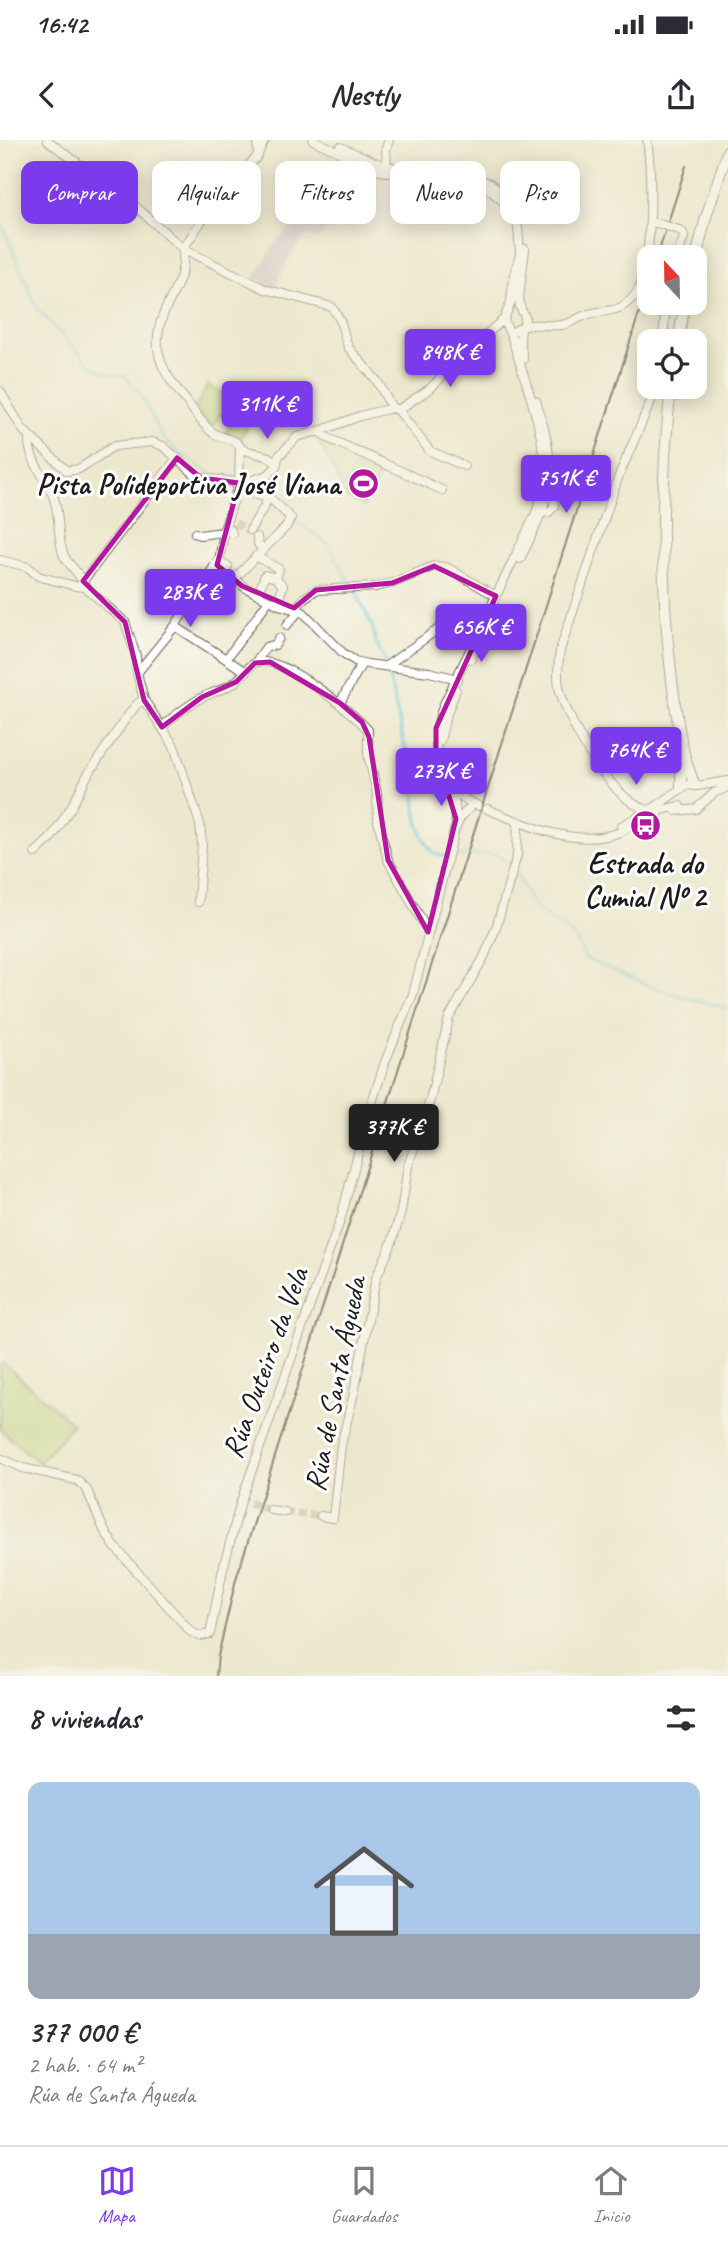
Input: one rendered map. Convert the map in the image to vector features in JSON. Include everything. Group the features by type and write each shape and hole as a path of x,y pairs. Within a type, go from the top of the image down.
{"main road":[{"path":"699,245 728,150"},
{"path":"670,399 663,491 663,585 682,749 679,790"},
{"path":"682,749 696,785"}],"street":[{"path":"47,140 133,204 183,250 265,289 332,307 340,320 348,347 377,381 395,409 430,451 464,466"},
{"path":"257,140 258,155"},
{"path":"137,673 175,625 201,586 220,566 239,483 241,449 236,441 219,437 208,428 169,380 157,355 160,323 180,281 183,250 223,189 258,155 265,140"},
{"path":"313,140 385,172 478,184 502,198 514,215 520,240 505,322 547,465 548,500"},
{"path":"324,140 384,166"},
{"path":"384,166 389,140"},
{"path":"505,322 516,331 534,324 564,325 584,315 622,307 638,292 652,222 647,140"},
{"path":"349,157 354,156 384,166 479,178 495,185 516,210 524,236 524,260 519,290 524,314 522,352 545,430 551,474 548,500 525,535"},
{"path":"652,222 683,233 681,245"},
{"path":"0,391 29,436 67,471 79,469 114,446 145,441 163,446 201,478 239,483 268,475 276,467 278,457 297,437 360,416 395,409 431,388 459,358 505,322 516,309 534,324"},
{"path":"652,399 618,478 560,650 557,668 564,702 584,746 610,781 626,797 651,810 696,809 718,791 728,787"},
{"path":"318,431 442,490"},
{"path":"29,436 35,465 53,496 63,553 84,584 125,622 136,656 144,700 174,746 200,824 202,844 198,902"},
{"path":"241,449 269,457 276,463"},
{"path":"449,708 450,695 457,679 540,500 543,485 543,449"},
{"path":"0,560 28,567 38,576 75,586 84,584 177,458"},
{"path":"234,579 286,527 291,518 271,499 241,490 239,483"},
{"path":"250,530 268,498"},
{"path":"457,793 447,774 440,746 442,730 449,708 541,512"},
{"path":"195,533 222,533 229,523"},
{"path":"229,523 232,534"},
{"path":"257,537 259,552 279,569 276,578"},
{"path":"220,566 242,586 273,602 297,610 343,653 362,663 422,670 457,679"},
{"path":"288,625 304,598 316,590 375,587 434,566 446,567 496,596"},
{"path":"227,658 283,586 276,578 265,575 258,594"},
{"path":"201,586 213,597 206,604"},
{"path":"386,666 447,623 481,625"},
{"path":"175,625 246,672"},
{"path":"455,829 456,807 440,767 435,742 439,717 475,645 483,635"},
{"path":"162,727 194,702 229,686 255,663 266,647 275,645 279,638"},
{"path":"255,663 270,662 300,677 340,703 368,730 368,754 377,794 378,821 388,860 428,932"},
{"path":"340,703 362,663"},
{"path":"36,853 51,838 65,817 87,776 124,721 137,704 144,700"},
{"path":"455,829 460,818 483,807 565,830 591,832 619,826 651,810 686,785 728,781"},
{"path":"696,785 703,795 702,803"},
{"path":"449,786 483,807 569,836 597,837 625,830 660,812 682,808"},
{"path":"679,790 677,801 682,808"},
{"name":"Rúa de Santa Águeda","path":"321,1516 333,1518 341,1445 376,1278 391,1245 401,1212 408,1166 430,1100 449,1018 484,957 499,918 517,855 518,821"},
{"name":"Rúa Outeiro da Vela","path":"0,1458 23,1468 77,1480 88,1490 104,1530 115,1547 191,1632 200,1636 210,1634 241,1501 341,1218 385,1062 413,994 455,829"},
{"path":"241,1501 250,1503"},
{"path":"271,1510 285,1512"}],"highlighted area":[{"path":"177,458 201,478 239,483 217,565 242,586 294,608 316,590 392,583 434,566 496,596 436,728 436,754 456,819 428,932 388,860 369,737 362,722 340,703 270,662 255,663 236,682 202,697 162,727 144,700 125,622 83,581"}],"shaded area":[{"path":"296,224 334,224 316,241 307,235 293,251 274,288 252,280 279,238"}],"green space":[{"path":"208,385 243,405 249,412 246,414 246,429 237,441 225,433 236,417 227,411 223,416 220,414 214,426 195,409"},
{"path":"330,442 360,456 344,489 320,445"},
{"name":"Pista Polideportiva José Viana","path":"362,461 382,470 364,506 344,497"},
{"path":"3,1363 73,1424 39,1463 0,1429 0,1366"}],"waterway":[{"path":"0,220 38,310 91,365 106,373 126,377 140,394 162,437 182,455 215,476"},
{"path":"269,505 279,511"},
{"path":"293,519 328,544 351,584"},
{"path":"356,592 386,663"},
{"path":"387,669 416,795 416,812 421,832 431,849 444,856"},
{"path":"453,856 496,854 510,865"},
{"path":"515,872 534,907 575,937 586,959 657,989 728,1008"}],"tunnel":[{"path":"235,523 254,532 257,537"},
{"path":"250,1503 271,1510"},
{"path":"285,1512 321,1516"}],"railway":[{"path":"661,245 686,166"},
{"path":"216,1676 236,1579 638,315"}],"place":[{"name":"Pista Polideportiva José Viana","path":"363,484"},
{"name":"Estrada do Cumial Nº 2","path":"645,825"}]}
